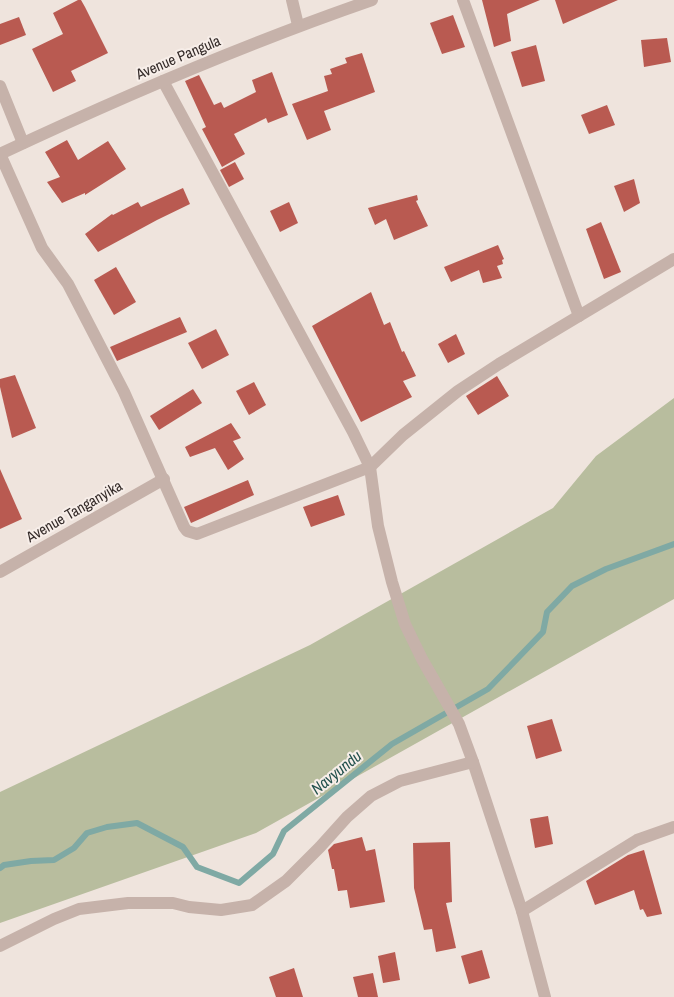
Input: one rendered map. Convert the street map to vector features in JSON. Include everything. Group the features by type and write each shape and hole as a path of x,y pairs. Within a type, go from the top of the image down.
{"street":[{"path":"292,0 298,25"},
{"name":"Avenue Pangula","path":"0,154 163,80 298,25 372,0"},
{"path":"463,0 579,316"},
{"path":"163,80 370,467 378,526 405,624 459,724 522,911 545,997"},
{"path":"0,86 23,143"},
{"path":"0,154 42,248 68,284 124,392 184,527 187,531 197,534 370,467 404,435 458,391 499,364 674,259"},
{"name":"Avenue Tanganyika","path":"0,572 164,479"},
{"path":"0,946 54,919 79,910 128,903 173,903 189,907 221,910 252,905 286,881 320,848 347,817 371,796 400,781 473,762"},
{"path":"522,911 637,840 674,827"}],"green space":[{"path":"674,398 674,599 256,833 0,923 0,792 310,645 553,508 596,456"}],"building":[{"path":"81,0 85,7 108,53 71,71 76,81 53,92 32,49 63,34 53,13"},
{"path":"482,0 540,0 507,14 511,41 494,47"},
{"path":"555,0 618,0 563,24"},
{"path":"453,15 465,47 442,54 430,23"},
{"path":"19,17 26,35 0,45 0,24"},
{"path":"667,38 671,62 644,67 641,40"},
{"path":"536,45 545,81 522,87 511,52"},
{"path":"362,53 375,92 324,111 331,130 307,140 292,104 328,91 324,76 332,74 330,69 347,63 345,58"},
{"path":"272,72 288,115 268,123 266,118 234,134 245,154 222,167 202,129 206,127 185,81 199,75 214,105 221,102 224,108 256,92 252,80"},
{"path":"607,105 615,125 589,134 581,115"},
{"path":"67,140 78,160 108,141 126,169 85,195 85,193 62,203 47,182 60,177 45,152"},
{"path":"235,162 244,179 229,187 220,170"},
{"path":"634,179 640,203 624,212 614,186"},
{"path":"183,188 190,204 98,252 85,234 112,214 138,202 141,207"},
{"path":"417,195 418,200 416,201 428,226 394,240 386,219 375,225 368,208"},
{"path":"289,202 298,223 280,232 270,211"},
{"path":"601,222 621,272 604,279 586,229"},
{"path":"498,245 504,259 502,260 503,264 497,266 502,278 483,283 479,270 451,282 444,267"},
{"path":"116,267 136,302 114,315 94,280"},
{"path":"371,292 384,325 390,322 402,352 404,351 416,376 403,381 412,397 361,422 312,326"},
{"path":"180,317 187,332 117,361 110,347"},
{"path":"216,329 229,355 202,369 188,343"},
{"path":"456,334 465,354 448,363 438,344"},
{"path":"15,375 36,428 12,438 0,387 0,379"},
{"path":"497,376 509,396 478,415 466,396"},
{"path":"254,382 266,405 249,415 236,391"},
{"path":"193,389 202,403 159,430 150,416"},
{"path":"231,423 241,438 233,441 244,459 228,470 215,448 190,457 185,447"},
{"path":"0,469 22,519 0,529"},
{"path":"248,480 254,495 191,523 184,507"},
{"path":"338,495 345,515 311,527 303,507"},
{"path":"552,719 562,751 536,759 527,726"},
{"path":"548,816 553,844 535,848 530,819"},
{"path":"362,837 366,851 375,849 385,902 350,908 347,890 338,891 328,850 334,844"},
{"path":"450,842 452,902 446,903 456,948 436,952 432,929 424,930 414,888 413,843"},
{"path":"644,850 662,914 647,917 643,909 640,910 634,890 595,905 586,881 628,855"},
{"path":"482,950 490,978 469,984 461,956"},
{"path":"395,952 400,980 383,983 378,956"},
{"path":"294,968 303,997 276,997 269,977"},
{"path":"373,973 378,997 358,997 353,977"}],"waterway":[{"name":"Navyundu","path":"0,868 4,865 54,860 74,848 87,833 107,827 137,823 183,847 197,867 239,883 273,854 284,831 392,744 488,689 543,632 547,612 572,586 606,569 674,544"}]}
